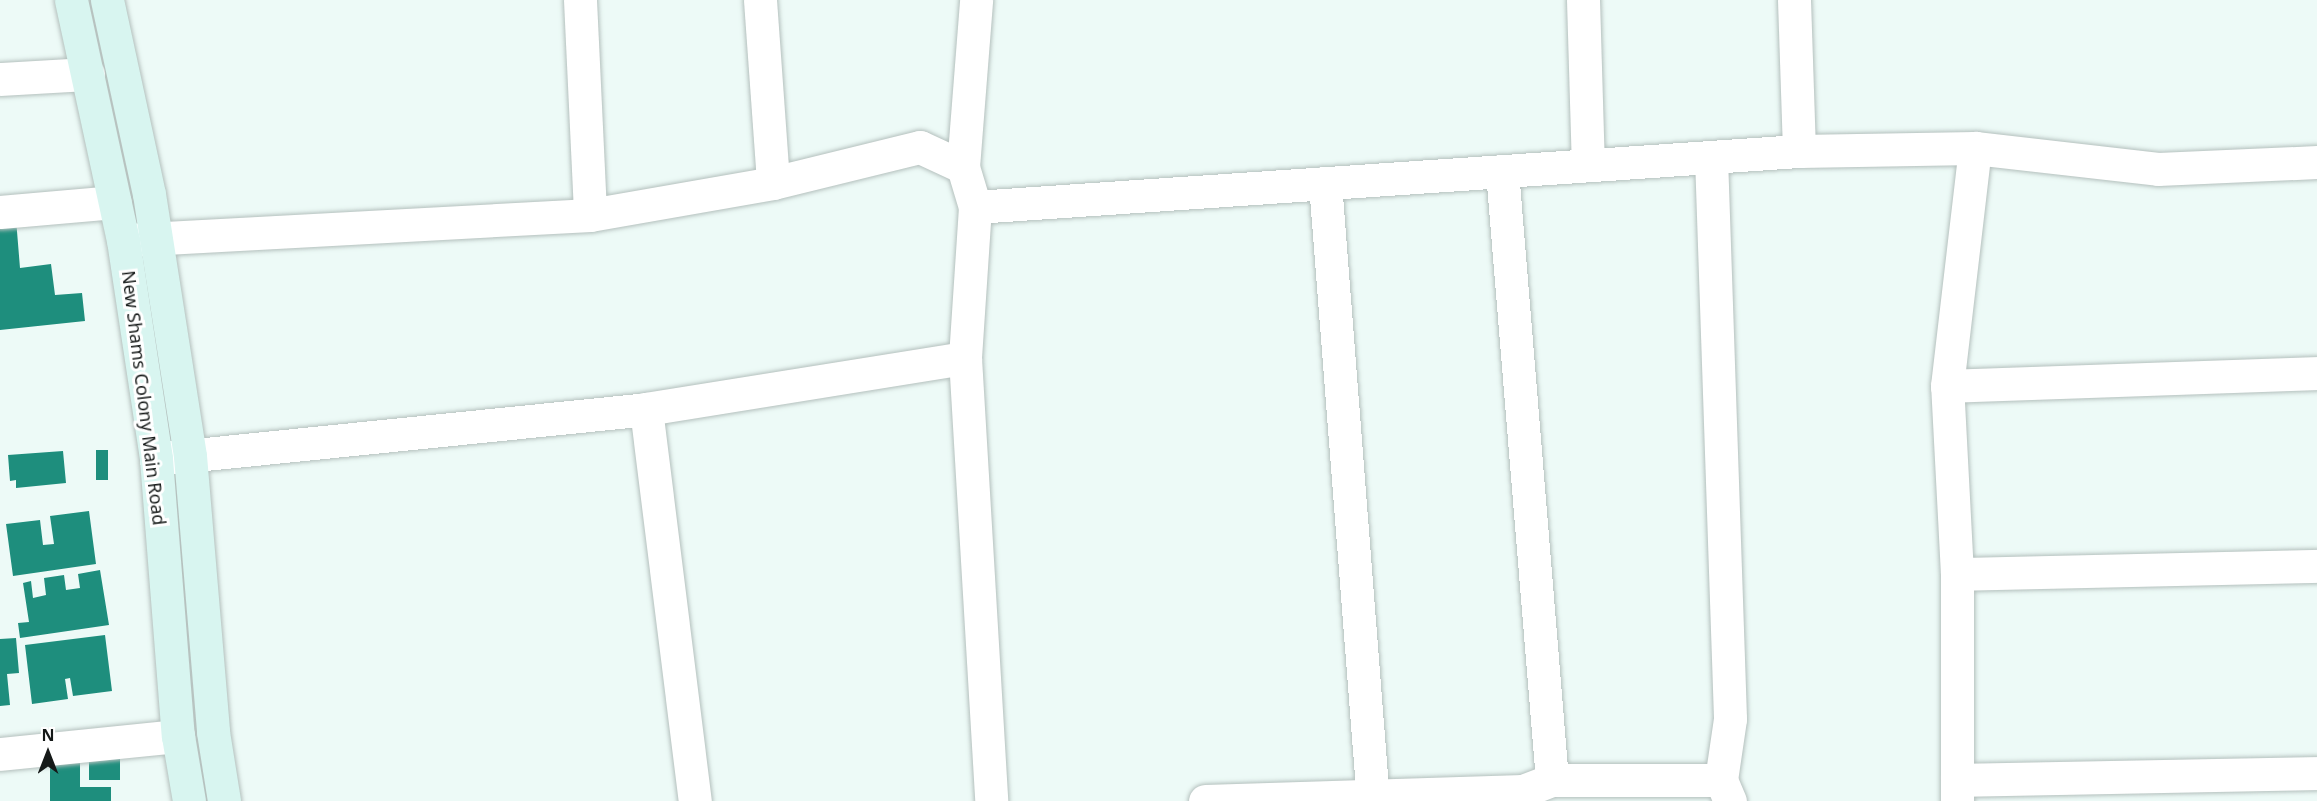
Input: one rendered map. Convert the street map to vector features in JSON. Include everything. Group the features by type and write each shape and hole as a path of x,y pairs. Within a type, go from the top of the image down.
{"main road":[{"name":"New Shams Colony Main Road","path":"71,0 123,240 156,459 178,736 189,801"},
{"name":"New Shams Colony Main Road","path":"107,0 150,194 190,456 213,732 224,801"}],"street":[{"path":"580,0 590,215"},
{"path":"760,0 773,183"},
{"path":"976,0 963,167 975,207 965,358 991,801"},
{"path":"1583,0 1588,165"},
{"path":"1794,0 1799,151"},
{"path":"0,79 88,74"},
{"path":"123,240 590,215 773,183 920,147 963,167"},
{"path":"975,207 1799,151 1975,148 2158,169 2317,162"},
{"path":"1975,148 1947,386 1957,574 1957,790 2317,773"},
{"path":"1205,801 1373,798 1523,791 1552,780 1725,790 1730,718 1710,157"},
{"path":"1502,171 1552,780"},
{"path":"1325,183 1373,798"},
{"path":"0,212 115,202"},
{"path":"156,459 646,409 965,358"},
{"path":"1947,386 2317,373"},
{"path":"646,409 695,801"},
{"path":"1957,574 2317,566"},
{"path":"0,754 178,736"}],"building":[{"path":"16,219 20,268 51,264 55,295 82,293 85,321 0,330 0,220"},
{"path":"96,450 108,450 108,480 96,480"},
{"path":"63,451 66,483 16,488 16,480 10,481 8,455"},
{"path":"89,511 96,564 13,576 6,524 40,520 43,545 54,544 50,516"},
{"path":"100,570 109,625 20,638 18,623 29,622 23,583 31,581 33,598 46,595 44,578 64,575 66,590 80,588 78,574"},
{"path":"105,635 112,691 73,696 70,678 65,679 68,699 32,704 25,645"},
{"path":"16,638 19,673 7,674 10,705 0,706 0,639"},
{"path":"89,749 120,749 120,780 89,780"},
{"path":"50,761 80,761 80,787 111,787 111,801 50,801"}]}
